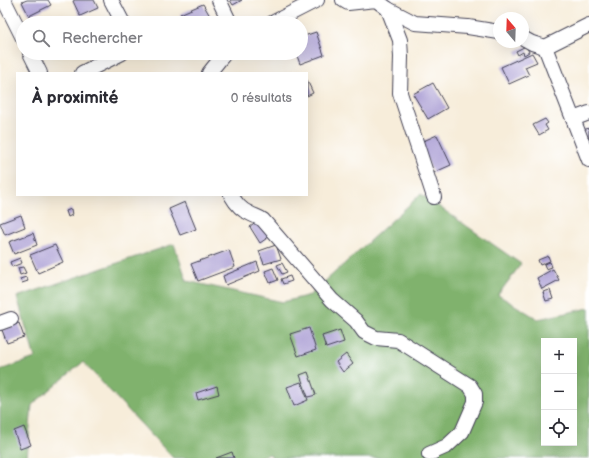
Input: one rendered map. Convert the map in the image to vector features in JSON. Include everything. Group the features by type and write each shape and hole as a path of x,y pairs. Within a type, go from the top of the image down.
{"street":[{"path":"4,0 16,24"},
{"path":"111,0 119,16"},
{"path":"219,0 227,16"},
{"path":"286,16 317,0"},
{"path":"343,0 348,3 376,0 388,9 415,23 468,27 493,31"},
{"path":"388,9 400,40 400,94 434,196"},
{"path":"529,41 545,47 589,25"},
{"path":"545,47 589,160"},
{"path":"34,60 40,72"},
{"path":"84,72 108,60"},
{"path":"210,72 219,60"},
{"path":"573,119 589,113"},
{"path":"232,196 236,203 247,213 260,217 263,220 332,300 356,320 364,332 376,338 398,340 470,386 475,394 475,402 462,432 447,446 429,454"}],"green space":[{"path":"421,194 521,264 498,295 538,319 589,308 589,458 272,458 270,454 256,458 173,458 83,362 32,405 27,458 0,458 0,370 35,358 17,297 174,244 187,281 283,302 310,295"}],"building":[{"path":"27,0 48,0 51,5 29,16 22,2"},
{"path":"94,0 98,8 80,16 73,1"},
{"path":"230,0 242,0 233,5"},
{"path":"203,4 210,16 181,16 180,14"},
{"path":"316,32 324,55 300,64 299,60 308,60 308,35"},
{"path":"522,48 527,48 529,52 524,55 523,52 518,55 516,51"},
{"path":"532,53 537,62 525,67 529,75 509,84 501,67"},
{"path":"308,82 313,93 308,96"},
{"path":"433,83 447,108 428,119 413,94"},
{"path":"545,119 548,123 545,125 548,130 539,135 533,125"},
{"path":"589,128 589,146 583,130"},
{"path":"437,135 451,165 433,173 419,143"},
{"path":"185,202 196,229 180,235 169,209"},
{"path":"71,209 72,215 68,217 66,211"},
{"path":"21,215 25,227 5,235 0,223"},
{"path":"260,220 270,236 260,243 250,227"},
{"path":"33,233 37,245 14,254 9,242"},
{"path":"55,245 63,262 38,273 30,255"},
{"path":"276,245 281,259 264,264 259,251"},
{"path":"229,250 235,267 198,281 191,264"},
{"path":"548,256 550,261 540,265 538,260"},
{"path":"20,258 22,263 12,267 10,262"},
{"path":"257,262 260,271 226,285 223,276"},
{"path":"550,262 552,267 546,269 544,264"},
{"path":"282,263 287,272 282,274 277,265"},
{"path":"23,267 26,273 20,275 18,268"},
{"path":"273,268 278,280 270,283 265,271"},
{"path":"553,269 559,280 542,289 537,278"},
{"path":"290,276 292,281 283,284 281,279"},
{"path":"26,277 28,281 22,283 20,279"},
{"path":"550,290 553,299 546,301 543,292"},
{"path":"19,323 24,337 7,343 2,330"},
{"path":"309,328 316,350 298,356 290,334"},
{"path":"340,330 344,342 326,348 322,336"},
{"path":"346,354 353,364 343,372 336,362"},
{"path":"308,372 316,395 308,397 300,375"},
{"path":"301,382 308,400 294,406 287,387"},
{"path":"217,386 219,394 198,400 196,393"},
{"path":"24,427 31,445 20,449 14,431"},
{"path":"232,452 234,458 216,458"}]}
